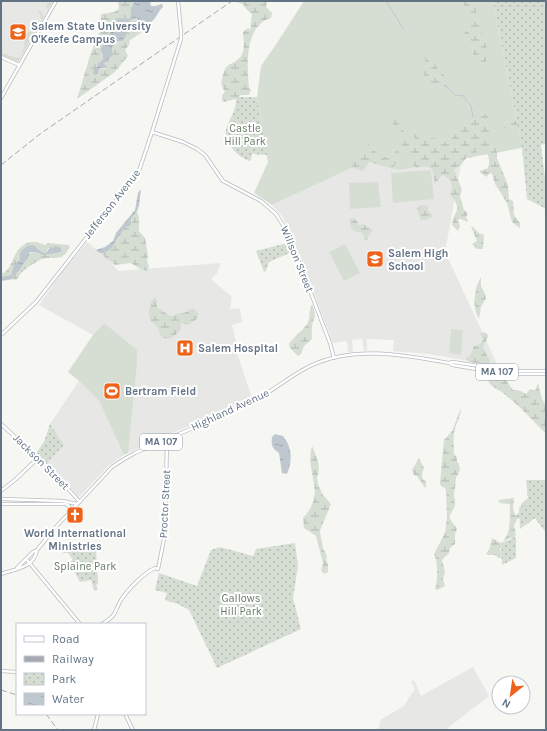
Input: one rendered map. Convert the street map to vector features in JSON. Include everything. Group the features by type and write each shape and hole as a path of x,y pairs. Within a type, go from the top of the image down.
{"main road":[{"path":"1,98 56,1"},
{"name":"Jefferson Avenue","path":"1,334 36,302 141,168 181,39 178,1"},
{"path":"1,57 20,65"},
{"name":"Willson Street","path":"152,132 183,142 197,149 204,155 223,181 261,201 276,214 283,223 292,245 330,343 334,358"},
{"name":"Highland Avenue","path":"38,550 59,523 117,464 126,458 252,402 316,364 334,358 377,353 402,355 512,371 546,370"},
{"name":"Highland Avenue","path":"449,362 452,365 507,374 546,374"},
{"name":"Jackson Street","path":"1,424 38,458 78,503"},
{"name":"Proctor Street","path":"104,623 113,617 123,598 144,575 154,569 158,569 165,534 167,440"},
{"path":"1,491 38,458"},
{"path":"1,499 63,501 78,503"},
{"path":"1,504 65,504 72,510"},
{"name":"MA 107","path":"27,560 33,552 38,550"},
{"name":"MA 107","path":"30,563 37,554 38,550"},
{"path":"18,568 27,560 79,623"},
{"path":"1,574 25,567 30,563"},
{"path":"1,670 16,672"},
{"path":"94,729 98,715"},
{"path":"125,715 132,730"}],"shaded area":[{"name":"Salem State University O'Keefe Campus","path":"1,1 53,1 19,61 1,54"},
{"name":"Salem High School","path":"371,159 462,159 445,252 498,366 428,354 393,351 394,340 367,339 367,351 364,351 362,339 352,340 353,352 348,352 347,341 333,343 289,228 282,216 272,205"},
{"name":"Salem Hospital","path":"87,242 111,262 118,271 221,263 217,273 211,279 232,297 230,309 240,308 242,322 232,325 236,342 235,347 252,398 128,453 107,406 104,323 93,335 39,305 61,273"},
{"path":"79,381 99,401 124,455 108,466 79,497 47,463 64,445 50,424"},
{"path":"473,667 489,696 445,730 377,730 380,725 380,720 404,706 415,690 411,683 413,680 421,696"}],"green space":[{"path":"53,1 45,15 48,9 46,6 47,4"},
{"path":"118,1 135,1 131,8 130,19 119,18 111,29 100,50 103,55 103,62 98,63 96,69 98,74 99,68 106,69 104,64 112,56 112,47 118,43 131,20 137,18 140,23 145,25 151,22 145,30 130,40 129,45 125,50 128,56 115,72 77,99 90,56 100,30 101,14 114,12 119,9"},
{"path":"267,1 266,7 272,13 271,18 262,22 256,29 249,47 248,68 249,88 251,89 249,95 241,95 236,99 224,102 222,101 222,96 225,91 221,82 226,67 236,61 242,54 244,47 243,32 248,28 250,30 252,14 243,4 236,2"},
{"path":"304,1 493,1 522,148 399,170 371,159 272,205 254,193 268,162 257,97 261,66"},
{"path":"463,1 478,1 476,10 477,20 484,38 487,52 487,58 481,68 476,63 464,34 470,24"},
{"path":"493,1 546,1 546,143 541,145 546,186 546,209 527,199 522,148"},
{"path":"38,10 40,10 44,17 18,62 1,55 2,53 20,58 25,45 23,43 25,42 27,45 22,35 37,28 42,20"},
{"path":"424,57 432,60 438,69 448,79 450,83 448,87 428,86 425,83"},
{"name":"Castle Hill Park","path":"236,97 257,97 267,155 252,154 251,160 249,161 236,153 229,145 226,130 234,110"},
{"path":"397,114 401,118 406,139 414,148 416,144 414,135 416,132 424,138 434,138 446,142 453,137 473,116 487,114 492,128 504,123 514,122 522,116 528,184 519,129 511,126 496,131 488,136 493,141 497,151 497,158 508,185 509,199 513,201 514,215 520,223 520,228 513,223 507,203 495,184 492,174 490,173 486,177 479,171 487,169 489,163 485,150 479,148 472,158 467,157 461,165 454,169 462,190 460,196 464,210 468,213 466,217 467,222 459,219 458,221 460,226 458,231 452,225 457,207 450,194 452,187 450,180 442,175 435,184 432,169 427,167 417,168 411,164 410,161 413,154 406,153 395,164 393,169 369,162 363,171 352,168 356,158 367,154 368,144 371,145 379,155 384,157 391,157 397,150 401,151 402,142 391,121 391,117"},
{"path":"431,170 434,199 393,203 391,173"},
{"path":"378,182 381,207 350,209 349,183"},
{"path":"422,205 428,206 428,211 433,215 429,219 421,220 417,209"},
{"path":"137,211 139,218 139,231 145,238 148,255 147,261 149,267 147,271 140,269 131,263 115,265 101,254 118,240 123,228 132,222 131,219"},
{"path":"353,218 357,221 359,226 363,224 373,230 368,237 368,240 365,240 362,233 354,231 351,228 350,219"},
{"path":"471,226 479,233 484,235 483,249 477,249 472,244 477,241"},
{"path":"30,242 37,242 45,245 48,243 68,245 70,247 66,253 59,258 47,258 34,263 22,272 16,280 12,278 13,276 28,259 30,253 35,252 39,254 62,252 61,248 48,248 47,252 44,253 37,248 20,254 20,260 14,267 11,275 1,277 1,274 8,268 19,249"},
{"path":"287,243 292,252 269,262 266,271 264,272 256,251"},
{"path":"345,244 360,273 344,281 329,252"},
{"path":"481,277 481,286 486,298 481,307 479,319 475,309 475,292"},
{"path":"155,297 157,300 157,307 170,316 178,313 184,313 193,308 198,313 198,318 188,325 181,323 181,329 173,337 167,339 162,337 158,328 150,318 150,305"},
{"path":"312,305 315,314 312,339 304,346 301,354 298,356 290,348 289,344 307,324"},
{"name":"Bertram Field","path":"104,323 137,350 137,364 128,453 124,455 99,401 68,372 93,335"},
{"path":"451,329 463,330 461,355 449,353"},
{"path":"483,332 488,335 488,338 484,344 484,351 490,360 489,365 466,360 466,358 470,356 474,346 482,343 482,337 480,334"},
{"path":"490,377 506,380 513,390 521,391 526,394 530,389 535,391 538,383 542,399 546,405 546,434 514,402 492,386 488,379"},
{"path":"461,408 454,438 454,454 457,457 460,470 456,478 454,493 455,506 450,515 450,519 457,529 455,534 455,544 450,548 449,553 442,560 445,572 443,579 445,586 437,590 435,589 437,571 434,554 445,533 447,517 446,491 440,483 444,440 452,431"},
{"path":"50,424 64,445 47,463 36,453 44,442"},
{"path":"312,446 319,465 317,477 318,484 323,495 331,504 320,532 328,564 328,572 325,574 321,571 323,563 316,536 304,528 303,518 314,499 315,491 310,456"},
{"path":"419,458 424,468 422,478 426,482 425,488 417,476 414,475 412,470"},
{"path":"526,480 546,480 546,533 535,518 520,529 519,507 529,505"},
{"path":"527,491 531,491 529,523 525,525 520,518 517,519 514,526 516,533 515,536 513,539 510,538 505,541 504,540 507,536 510,523 510,505 500,503 498,500 514,498 513,508 515,516 520,511 521,504 528,498"},
{"path":"516,537 516,558 502,565 501,543"},
{"path":"492,538 502,544 500,550 502,553 501,558 495,555 486,554 489,550"},
{"name":"Gallows Hill Park","path":"295,543 298,566 293,598 301,629 217,668 189,610 178,604 165,600 167,593 155,590 159,573 197,586 211,550 220,547 253,556 256,549"},
{"name":"Splaine Park","path":"72,545 96,550 98,584 96,585 98,589 95,591 91,580 80,582 69,562 73,560 68,553 63,553 70,551"}],"water":[{"path":"135,1 150,1 151,6 162,4 163,7 155,19 151,22 141,25 137,18 131,20 130,24 126,27 126,36 122,41 119,41 112,47 112,56 104,64 108,68 99,68 98,74 95,75 93,73 94,69 97,67 98,63 103,61 103,55 100,50 110,32 111,22 119,18 130,19 131,8"},
{"path":"141,189 139,206 131,219 131,225 124,228 116,242 109,250 105,253 100,253 96,250 105,247 113,241 116,233 135,210 138,193"},
{"path":"32,245 44,253 47,252 50,247 54,248 57,246 61,248 62,252 43,255 30,252 28,259 19,271 12,277 13,279 1,281 1,277 11,275 14,265 20,260 20,252 27,246"},
{"path":"275,434 283,436 290,449 291,459 287,474 282,473 279,453 273,448 272,445 272,437"}],"waterway":[{"path":"386,1 403,28"},
{"path":"446,86 455,95 464,96 467,102"},
{"path":"469,103 473,117"}],"railway":[{"path":"1,165 40,134 232,1"},
{"path":"1,690 16,695"},
{"path":"47,715 58,730"}],"place":[{"name":"Salem State University O'Keefe Campus","path":"18,32"},
{"name":"Salem High School","path":"375,259"},
{"name":"Salem Hospital","path":"185,348"},
{"name":"Bertram Field","path":"112,391"},
{"name":"World International Ministries","path":"75,515"}]}
